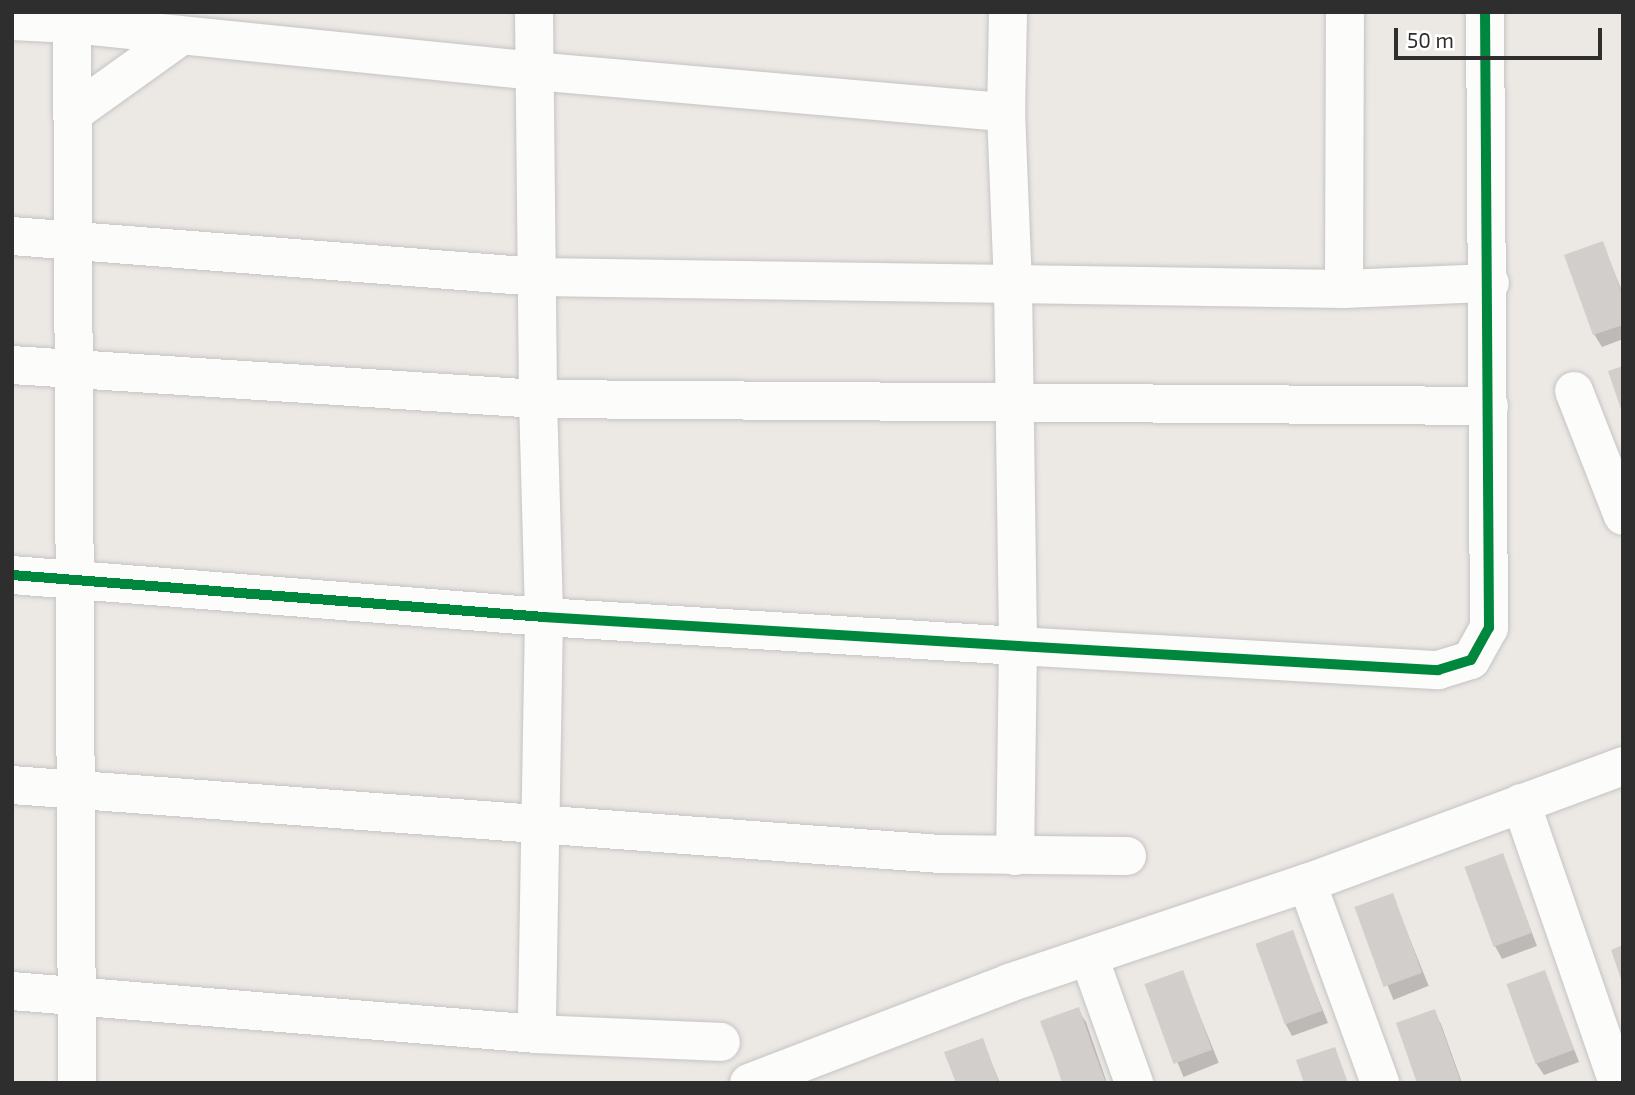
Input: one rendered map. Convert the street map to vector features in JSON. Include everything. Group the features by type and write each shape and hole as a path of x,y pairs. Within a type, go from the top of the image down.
{"street":[{"path":"534,12 538,399 544,617 537,1034"},
{"path":"1008,12 1006,112 1013,284 1018,646 1015,856"},
{"path":"1344,289 1345,12"},
{"path":"12,575 544,617 1018,646 1438,670 1471,660 1489,628 1490,283 1485,12"},
{"path":"12,21 72,18 181,36 534,71 1006,112"},
{"path":"72,18 75,370 73,790 78,997 77,1083"},
{"path":"72,114 181,36"},
{"path":"12,236 538,277 1344,289 1490,283"},
{"path":"12,365 538,399 1489,406"},
{"path":"1574,391 1623,516"},
{"path":"749,1083 804,1073 1009,983 1307,883 1623,766"},
{"path":"12,785 542,827 940,854 1127,856"},
{"path":"1521,803 1618,1083"},
{"path":"1307,883 1380,1083"},
{"path":"1089,957 1134,1083"},
{"path":"12,991 537,1034 721,1042"}],"building":[{"path":"1603,241 1623,296 1623,325 1593,335 1564,255"},
{"path":"1623,366 1623,412 1622,412 1608,371"},
{"path":"1503,853 1532,933 1494,947 1464,867"},
{"path":"1393,893 1422,973 1384,987 1354,907"},
{"path":"1293,930 1322,1011 1285,1024 1255,944"},
{"path":"1623,945 1623,982 1622,982 1611,950"},
{"path":"1183,970 1212,1050 1174,1064 1144,984"},
{"path":"1545,970 1574,1050 1536,1064 1506,984"},
{"path":"1079,1007 1106,1083 1062,1083 1040,1021"},
{"path":"1435,1009 1461,1083 1417,1083 1396,1023"},
{"path":"983,1038 999,1083 956,1083 944,1052"},
{"path":"1335,1047 1348,1083 1304,1083 1296,1060"}],"cycle path":[{"path":"12,575 544,617 1018,646 1438,670 1471,660 1489,628 1485,12"}]}
